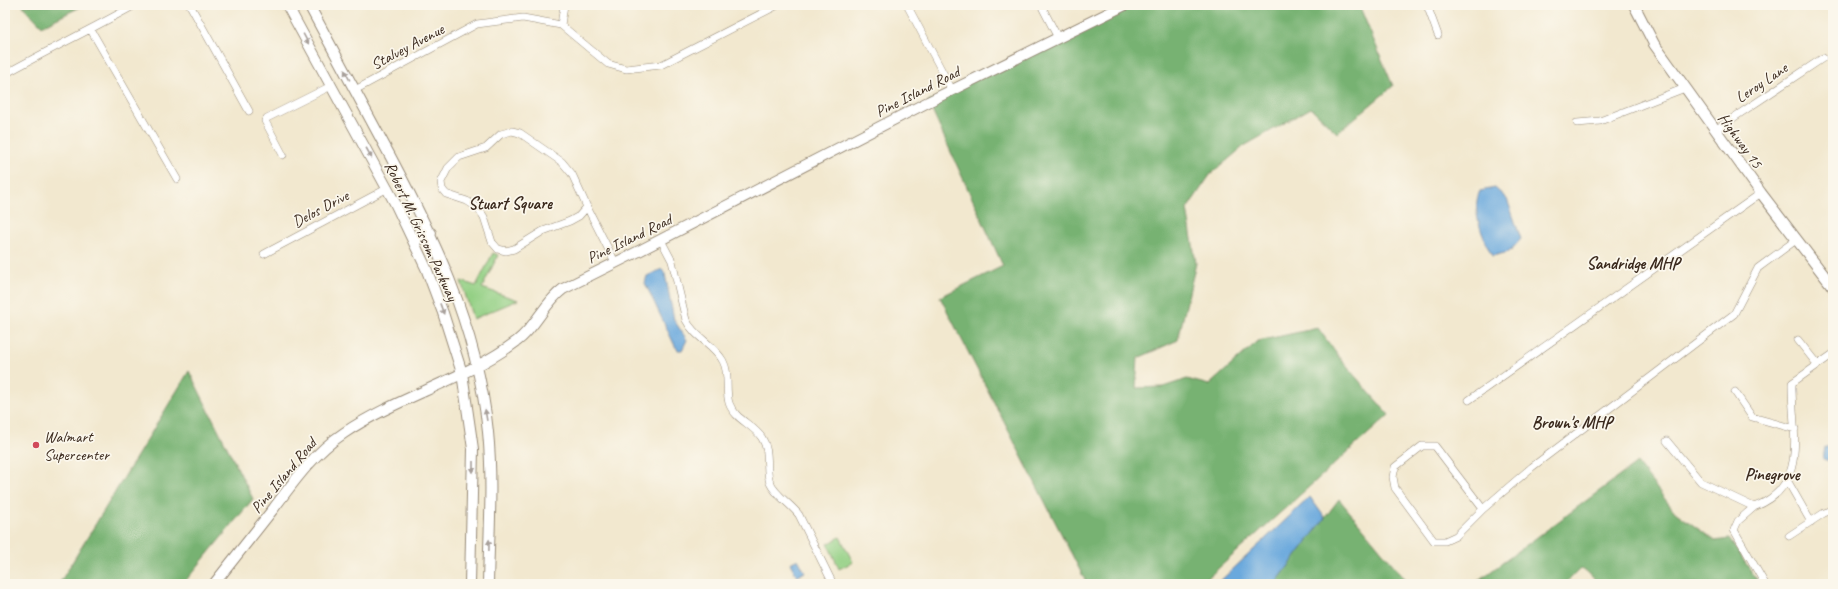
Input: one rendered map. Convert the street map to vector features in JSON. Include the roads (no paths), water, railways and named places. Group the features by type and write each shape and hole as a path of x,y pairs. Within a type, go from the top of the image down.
{"main road":[{"name":"Robert M. Grissom Parkway","path":"288,5 388,188 412,237 439,300 462,373 473,449 470,584"},
{"name":"Robert M. Grissom Parkway","path":"309,5 431,233 451,281 468,333 477,365 488,431 490,468 488,584"},
{"name":"Pine Island Road","path":"214,584 300,474 329,444 357,424 462,373 518,340 530,329 552,297 569,285 952,90 1125,5"},
{"name":"Highway 15","path":"1634,5 1654,44 1685,88 1761,193 1833,287"},
{"path":"412,237 421,239 426,238 431,233"}],"street":[{"path":"5,74 91,30 135,5"},
{"path":"190,5 249,111"},
{"path":"561,25 564,5"},
{"name":"Stalvey Avenue","path":"355,90 477,24 523,18 561,25 608,64 626,69 661,65 778,5"},
{"path":"907,5 952,90"},
{"path":"1041,5 1058,38"},
{"path":"1427,5 1438,35"},
{"path":"91,30 177,179"},
{"name":"Leroy Lane","path":"1715,130 1823,58"},
{"path":"5,67 32,59"},
{"path":"283,155 265,121 267,118 331,86"},
{"path":"1577,123 1600,121 1685,88"},
{"path":"587,207 579,216 570,221 543,231 514,249 506,251 498,249 492,242 484,217 478,208 466,201 446,194 442,189 442,182 448,168 459,158 479,152 486,148 501,134 512,131 520,133 562,162 572,174 615,262"},
{"name":"Delos Drive","path":"264,254 388,188"},
{"path":"1469,400 1761,193"},
{"path":"660,240 672,262 686,320 690,328 722,358 727,370 728,394 732,410 738,417 753,428 764,441 770,483 779,496 799,515 833,584"},
{"path":"1483,509 1435,446 1422,446 1395,467 1393,477 1395,488 1434,541 1445,541 1456,536 1483,509 1532,467 1734,314 1758,268 1796,240"},
{"path":"1798,340 1817,364"},
{"path":"1765,584 1734,530 1738,521 1754,507 1761,505 1774,495 1787,480 1794,459 1795,430 1792,383 1833,354"},
{"path":"1735,392 1752,417 1795,430"},
{"path":"1667,441 1701,482 1754,507"},
{"path":"1787,480 1811,522"},
{"path":"1789,536 1824,513 1833,510"}],"water":[{"path":"1495,188 1507,199 1521,239 1509,252 1492,256 1479,224 1477,216 1477,199 1480,191"},
{"path":"662,269 665,274 674,320 687,340 682,350 678,350 675,346 645,283 647,276"},
{"path":"1825,447 1831,447 1833,462 1823,459"},
{"path":"1310,497 1325,518 1275,584 1217,584"},
{"path":"798,559 805,572 797,576 790,563"}],"place":[{"name":"Walmart Supercenter","path":"36,445"}],"district":[{"name":"Stuart Square","path":"510,203"},
{"name":"Sandridge MHP","path":"1633,263"},
{"name":"Brown's MHP","path":"1572,422"},
{"name":"Pinegrove","path":"1772,474"}]}
